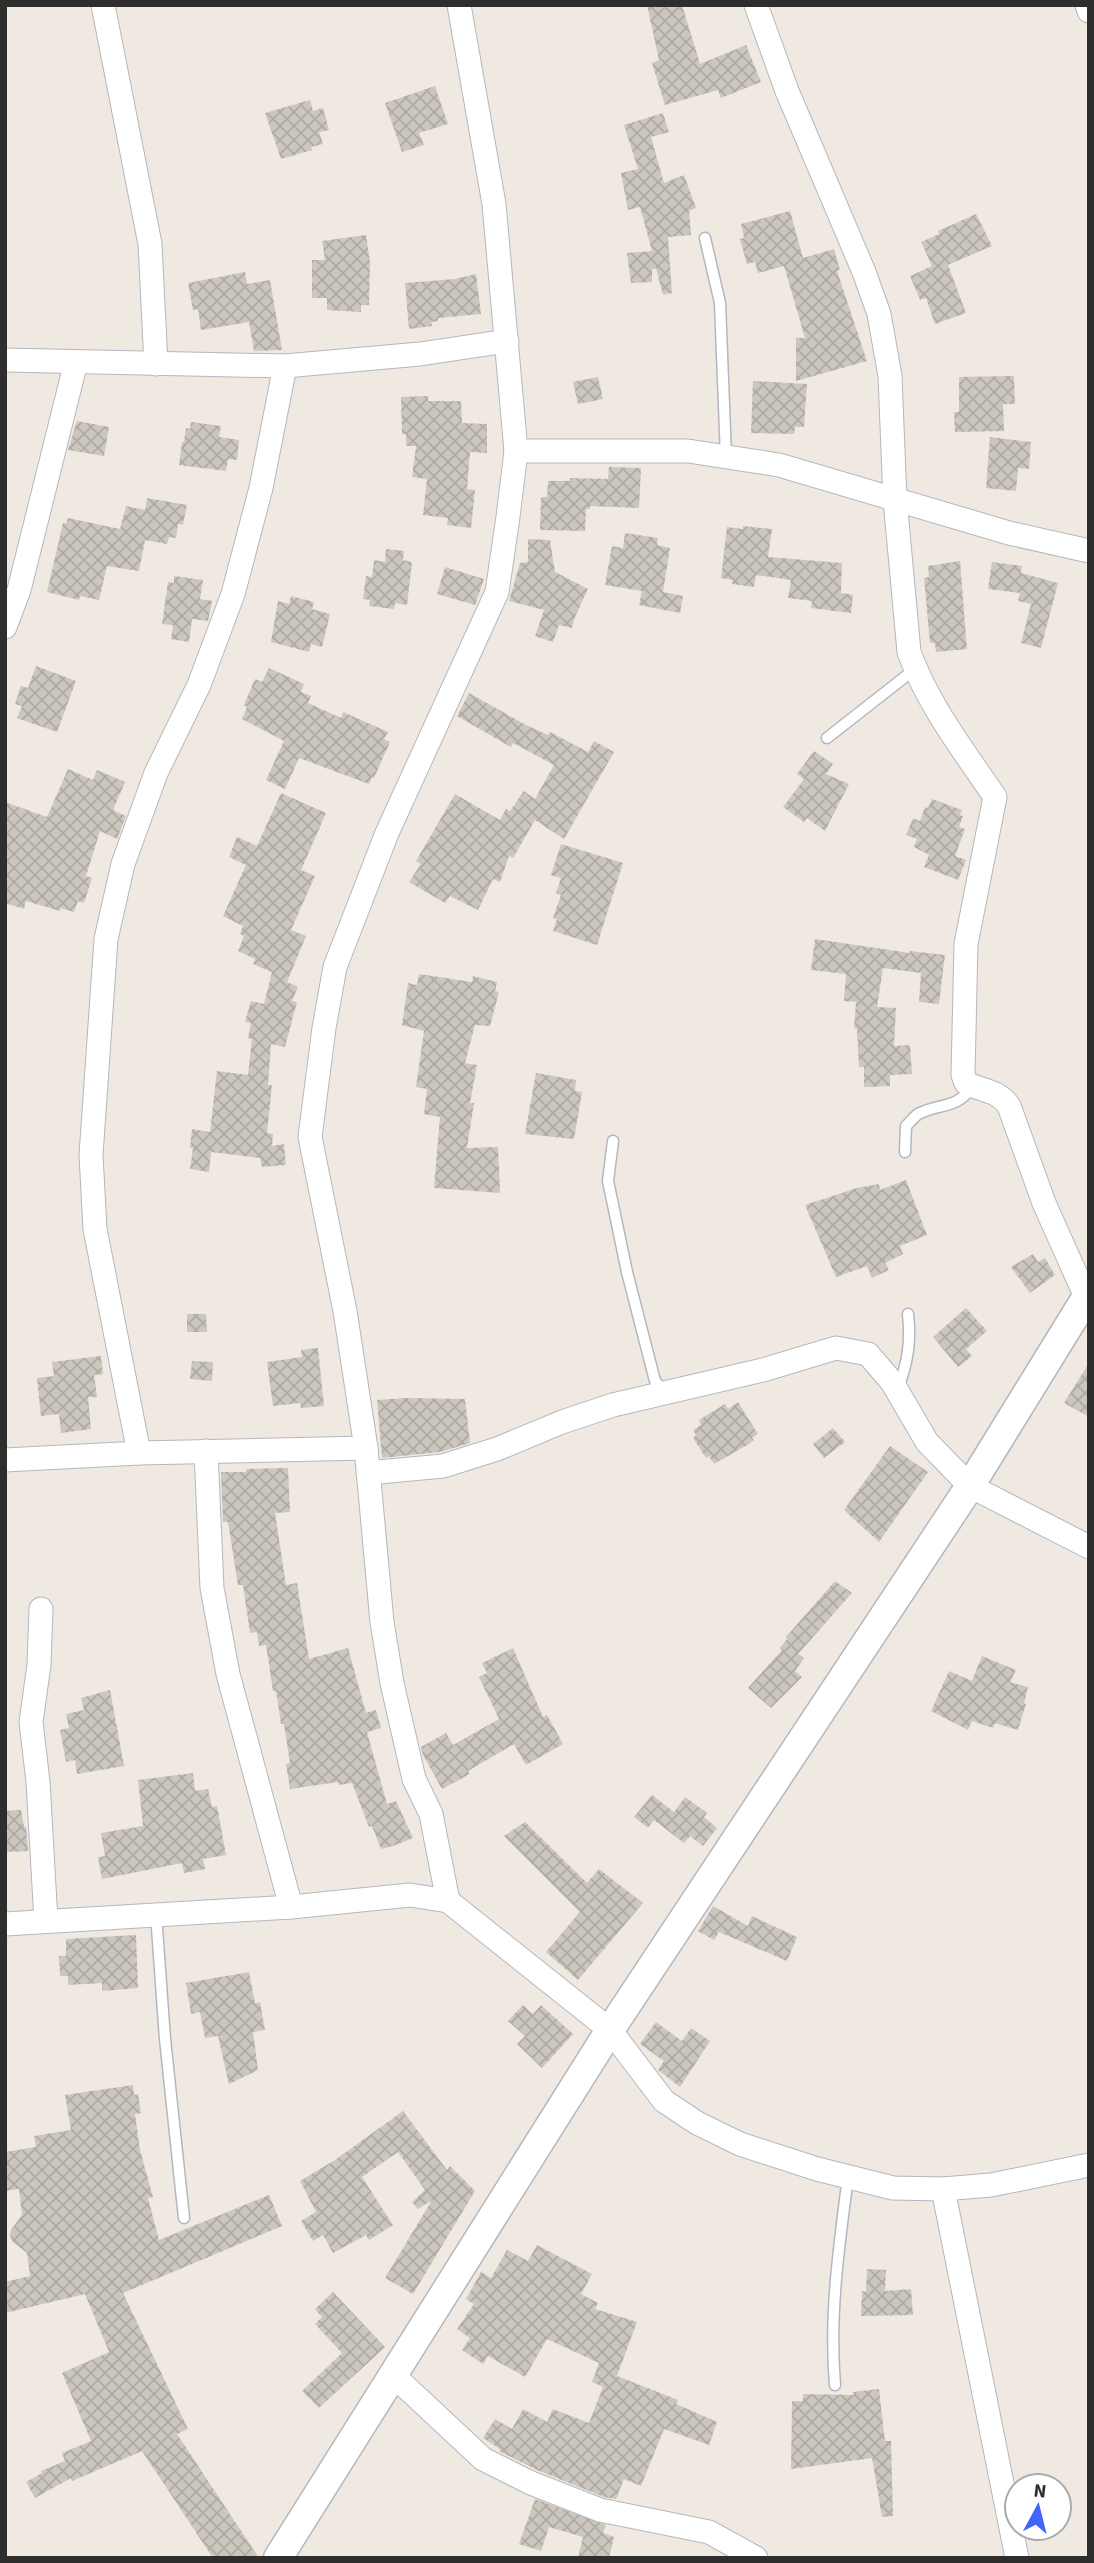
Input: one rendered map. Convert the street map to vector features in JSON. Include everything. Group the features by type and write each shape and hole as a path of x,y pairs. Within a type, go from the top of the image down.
{"street":[{"path":"103,5 150,244 156,364"},
{"path":"448,1901 431,1814 414,1779 392,1683 382,1622 366,1448 345,1311 310,1137 335,967 387,833 498,592 516,451 494,204 459,5"},
{"path":"278,2558 610,2030 970,1486 1087,1295 1044,1203 1009,1106 990,1090 966,1083 962,1075 965,944 995,797 948,728 915,669 909,652 895,500 890,376 878,314 864,272 782,79 756,5"},
{"path":"1087,5 1089,12"},
{"path":"5,360 285,366 421,355 507,341"},
{"path":"5,627 19,590 76,362"},
{"path":"139,1453 94,1229 91,1155 106,939 123,863 156,773 188,709 233,594 261,488 285,366"},
{"path":"516,451 688,451 779,465 1009,533 1089,551"},
{"path":"368,1473 443,1466 497,1449 562,1422 613,1405 763,1370 836,1348 869,1354 897,1391 927,1442 970,1486 1089,1547"},
{"path":"5,1460 139,1453 366,1448"},
{"path":"206,1451 214,1600 228,1674 291,1907"},
{"path":"41,1609 39,1665 31,1722 38,1782 46,1922"},
{"path":"5,1924 291,1907 410,1895 448,1901 610,2030 664,2101 697,2123 740,2144 893,2188 943,2189 991,2185 1089,2165"},
{"path":"943,2189 1017,2558"},
{"path":"392,2374 482,2459 531,2483 600,2510 709,2532 756,2558"}],"lane":[{"path":"705,238 720,303 726,457"},
{"path":"827,738 915,669"},
{"path":"905,1152 906,1126 918,1114 944,1107 965,1097 973,1086"},
{"path":"613,1141 608,1181 627,1272 655,1381 665,1393"},
{"path":"897,1391 908,1364 908,1314"},
{"path":"156,1914 165,2039 184,2218"},
{"path":"835,2385 832,2347 835,2278 848,2177"}],"building":[{"path":"647,5 682,5 700,64 746,45 761,82 721,98 718,90 665,105 652,63 659,60"},
{"path":"435,86 448,124 419,133 424,145 402,152 385,103"},
{"path":"310,100 313,111 323,108 329,130 319,132 323,144 281,159 265,113"},
{"path":"663,113 669,132 651,137 664,183 684,175 696,208 689,211 691,235 668,237 672,293 663,295 656,268 652,269 652,282 631,283 627,253 652,251 640,207 628,210 621,173 638,169 624,125"},
{"path":"790,211 803,258 834,249 840,270 837,271 867,361 796,381 796,338 805,338 784,266 758,273 755,262 747,264 740,239 744,238 741,224"},
{"path":"976,214 992,246 948,265 966,313 935,324 926,298 920,300 910,276 932,266 921,242"},
{"path":"366,235 370,262 369,305 361,305 361,312 327,310 327,298 312,298 312,260 325,260 322,241"},
{"path":"245,272 247,284 270,280 282,350 254,351 249,322 201,330 198,309 193,310 188,283"},
{"path":"476,274 481,314 438,318 438,321 431,322 432,326 409,329 405,283 455,279"},
{"path":"1014,376 1015,404 1003,404 1004,431 955,432 954,412 959,412 959,377"},
{"path":"598,377 603,399 578,404 573,382"},
{"path":"753,381 807,384 804,427 795,427 794,434 751,433"},
{"path":"428,396 428,401 461,401 462,423 487,424 487,453 470,452 467,489 475,490 471,528 447,525 448,518 423,515 427,479 412,477 416,446 406,446 406,434 402,434 401,397"},
{"path":"77,421 109,427 104,456 68,450"},
{"path":"191,422 221,426 219,437 239,440 237,460 228,459 226,471 179,465 182,442"},
{"path":"990,437 1031,442 1029,469 1018,468 1016,491 986,488"},
{"path":"609,467 641,468 639,508 590,506 590,509 586,509 585,531 540,530 541,497 547,497 548,481 570,481 570,478 608,479"},
{"path":"147,498 187,505 183,525 178,524 176,538 169,537 167,544 145,540 139,571 107,566 99,600 80,596 79,600 47,592 63,523 66,524 68,518 120,529 126,506 145,510"},
{"path":"743,526 772,529 768,557 842,563 841,593 853,595 851,613 811,608 812,601 788,598 791,580 756,575 754,587 732,584 733,580 721,578 727,527 743,529"},
{"path":"625,533 658,538 657,545 670,548 663,592 683,596 680,613 639,605 642,591 605,585 612,546 623,548"},
{"path":"528,539 550,540 555,572 588,589 572,628 559,625 553,642 535,636 544,610 509,601 520,563 528,562"},
{"path":"386,549 404,551 403,560 412,562 407,605 395,603 394,609 369,606 370,600 363,599 366,576 372,577 374,560 385,562"},
{"path":"960,561 967,649 936,652 935,643 930,643 924,578 929,577 928,566"},
{"path":"992,562 1022,566 1021,573 1058,583 1041,648 1021,643 1031,604 1018,601 1020,593 988,589"},
{"path":"445,567 484,579 475,605 437,594"},
{"path":"174,576 203,580 200,599 212,601 208,621 192,619 189,642 171,639 173,625 162,624 168,582 174,583"},
{"path":"291,596 314,602 312,609 330,614 322,647 311,644 309,652 271,642 278,601 289,604"},
{"path":"36,666 76,681 57,732 17,718 22,706 15,704 21,686 28,688"},
{"path":"269,668 304,684 301,692 311,696 308,703 341,718 343,712 388,732 384,739 390,742 369,784 299,758 285,789 266,780 284,741 242,719 247,707 244,705 255,679 262,682"},
{"path":"469,693 526,725 548,735 550,732 588,752 594,741 614,752 564,839 535,820 513,858 509,856 500,882 493,879 478,910 450,896 445,903 409,882 421,864 416,861 455,794 500,820 506,809 510,811 524,791 535,799 554,765 513,743 511,747 457,716"},
{"path":"814,751 833,764 826,774 849,784 825,831 807,818 804,822 783,807 804,779 797,774"},
{"path":"68,769 93,780 97,770 125,782 113,810 126,816 117,839 100,831 86,876 92,878 84,903 78,901 74,912 60,908 60,911 26,901 24,909 5,903 5,802 47,817"},
{"path":"281,793 326,813 301,870 315,876 291,930 306,936 287,982 298,987 292,1001 297,1002 285,1047 271,1044 268,1085 272,1085 267,1133 273,1134 272,1146 284,1144 286,1165 262,1167 260,1158 211,1152 209,1172 190,1169 192,1129 210,1132 217,1071 248,1075 252,1039 248,1038 251,1023 245,1022 251,1001 264,1004 272,972 253,964 255,959 238,951 244,936 240,934 243,926 223,916 246,865 229,857 237,837 257,846"},
{"path":"932,799 962,810 959,827 965,829 955,856 966,860 958,880 924,867 929,855 914,847 917,839 906,835 913,818 920,821 925,807 928,808"},
{"path":"561,844 623,863 597,945 553,931 557,919 553,918 561,895 556,893 561,878 551,875"},
{"path":"815,939 910,953 945,955 939,1004 919,1002 921,973 883,968 877,1007 896,1008 894,1046 910,1045 912,1074 890,1075 890,1086 864,1087 864,1067 859,1067 857,1029 854,1028 856,1002 844,1001 846,974 811,970"},
{"path":"419,974 472,982 473,976 497,982 495,991 499,992 490,1026 475,1025 465,1063 477,1065 470,1103 474,1103 467,1148 498,1147 500,1193 434,1188 440,1117 424,1114 427,1089 416,1087 424,1031 402,1025 408,983 417,985"},
{"path":"536,1073 576,1080 575,1091 582,1092 574,1139 525,1134"},
{"path":"906,1180 927,1235 900,1246 903,1254 885,1263 889,1270 872,1278 867,1266 836,1277 805,1205 857,1188 879,1184 880,1190"},
{"path":"1033,1254 1038,1262 1045,1258 1055,1275 1030,1293 1011,1267"},
{"path":"966,1308 987,1331 966,1349 972,1356 958,1367 933,1337"},
{"path":"187,1314 206,1314 207,1332 187,1332"},
{"path":"318,1348 324,1406 301,1408 300,1403 273,1406 267,1362 302,1357 301,1350"},
{"path":"101,1356 103,1374 94,1375 97,1397 88,1397 91,1429 61,1433 59,1414 41,1416 37,1378 54,1376 52,1362"},
{"path":"192,1361 213,1362 212,1381 190,1379"},
{"path":"1089,1363 1089,1417 1064,1403"},
{"path":"465,1399 470,1443 440,1452 382,1458 377,1400"},
{"path":"738,1402 758,1434 749,1444 714,1464 709,1456 706,1458 693,1438 696,1435 693,1430 701,1425 699,1420 725,1404 728,1409"},
{"path":"833,1428 845,1442 824,1458 813,1444"},
{"path":"890,1446 928,1472 879,1542 844,1510"},
{"path":"288,1468 290,1512 275,1513 286,1585 297,1583 309,1659 348,1648 366,1713 376,1710 381,1728 367,1732 387,1804 396,1801 413,1838 393,1846 381,1849 372,1826 369,1827 352,1783 339,1785 338,1782 290,1789 286,1764 290,1763 284,1724 281,1724 276,1691 273,1691 266,1645 259,1646 257,1632 250,1633 243,1585 238,1585 228,1522 223,1522 221,1472"},
{"path":"835,1581 852,1593 798,1654 804,1658 795,1671 802,1677 771,1708 748,1688 782,1650 780,1648 786,1637"},
{"path":"513,1648 543,1717 547,1715 563,1744 526,1765 514,1744 468,1771 470,1774 442,1789 421,1747 446,1733 453,1745 499,1719 479,1677 487,1673 482,1663"},
{"path":"982,1656 1016,1670 1010,1682 1028,1687 1018,1730 995,1723 993,1728 972,1721 968,1730 931,1711 949,1671 972,1681"},
{"path":"110,1690 124,1766 77,1774 75,1760 66,1762 60,1730 69,1728 66,1714 84,1710 81,1698"},
{"path":"193,1773 195,1791 208,1789 212,1807 217,1806 226,1855 203,1859 205,1869 184,1873 182,1863 102,1879 98,1857 105,1856 101,1833 143,1826 138,1780"},
{"path":"652,1795 674,1812 685,1797 707,1813 704,1817 717,1828 703,1846 690,1836 684,1843 654,1820 648,1828 634,1817"},
{"path":"21,1810 28,1851 5,1852 5,1811"},
{"path":"525,1822 587,1883 599,1869 643,1903 578,1980 546,1952 580,1912 504,1836"},
{"path":"713,1906 748,1926 752,1916 797,1937 787,1961 719,1932 714,1940 698,1931"},
{"path":"136,1935 138,1988 102,1991 102,1983 68,1985 68,1976 60,1976 59,1956 66,1956 66,1939"},
{"path":"249,1972 255,2003 260,2002 265,2030 253,2032 258,2070 229,2084 218,2036 205,2038 200,2012 191,2014 186,1983"},
{"path":"523,2005 533,2014 541,2005 573,2034 542,2068 517,2044 525,2036 508,2021"},
{"path":"656,2022 682,2041 691,2028 710,2041 680,2087 658,2070 664,2061 640,2044"},
{"path":"133,2085 134,2095 138,2094 141,2113 135,2114 140,2150 153,2197 148,2198 159,2240 269,2195 282,2226 123,2293 188,2429 177,2434 259,2558 213,2558 142,2451 72,2481 71,2478 35,2498 26,2482 42,2473 41,2471 65,2461 62,2453 91,2441 62,2373 109,2352 85,2294 5,2313 5,2282 30,2276 27,2253 13,2242 10,2236 11,2230 22,2215 19,2189 5,2191 5,2152 36,2147 34,2136 71,2130 65,2095"},
{"path":"403,2111 447,2170 450,2166 475,2191 413,2294 385,2278 432,2200 418,2209 412,2202 425,2190 398,2152 362,2177 393,2225 369,2240 366,2235 333,2253 323,2235 313,2241 301,2221 316,2212 300,2181 335,2160"},
{"path":"537,2245 592,2274 581,2294 598,2303 595,2309 637,2322 617,2376 678,2400 676,2404 717,2422 709,2445 664,2429 641,2486 624,2479 616,2499 604,2497 537,2470 499,2451 500,2449 483,2438 495,2419 512,2429 523,2409 547,2422 553,2409 589,2423 603,2387 592,2382 599,2363 547,2339 525,2377 488,2356 483,2364 462,2350 470,2338 457,2329 474,2304 466,2299 481,2272 491,2278 507,2250 528,2261"},
{"path":"867,2269 886,2270 885,2291 911,2289 913,2315 861,2316 862,2291 866,2292"},
{"path":"333,2292 385,2347 319,2408 302,2391 342,2353 315,2324 322,2317 315,2309"},
{"path":"879,2389 885,2441 891,2441 893,2516 882,2517 872,2458 791,2469 792,2401 803,2401 803,2394 854,2395 853,2392"},
{"path":"535,2499 606,2525 603,2533 614,2537 609,2558 578,2558 583,2537 549,2527 541,2551 519,2544"}]}
